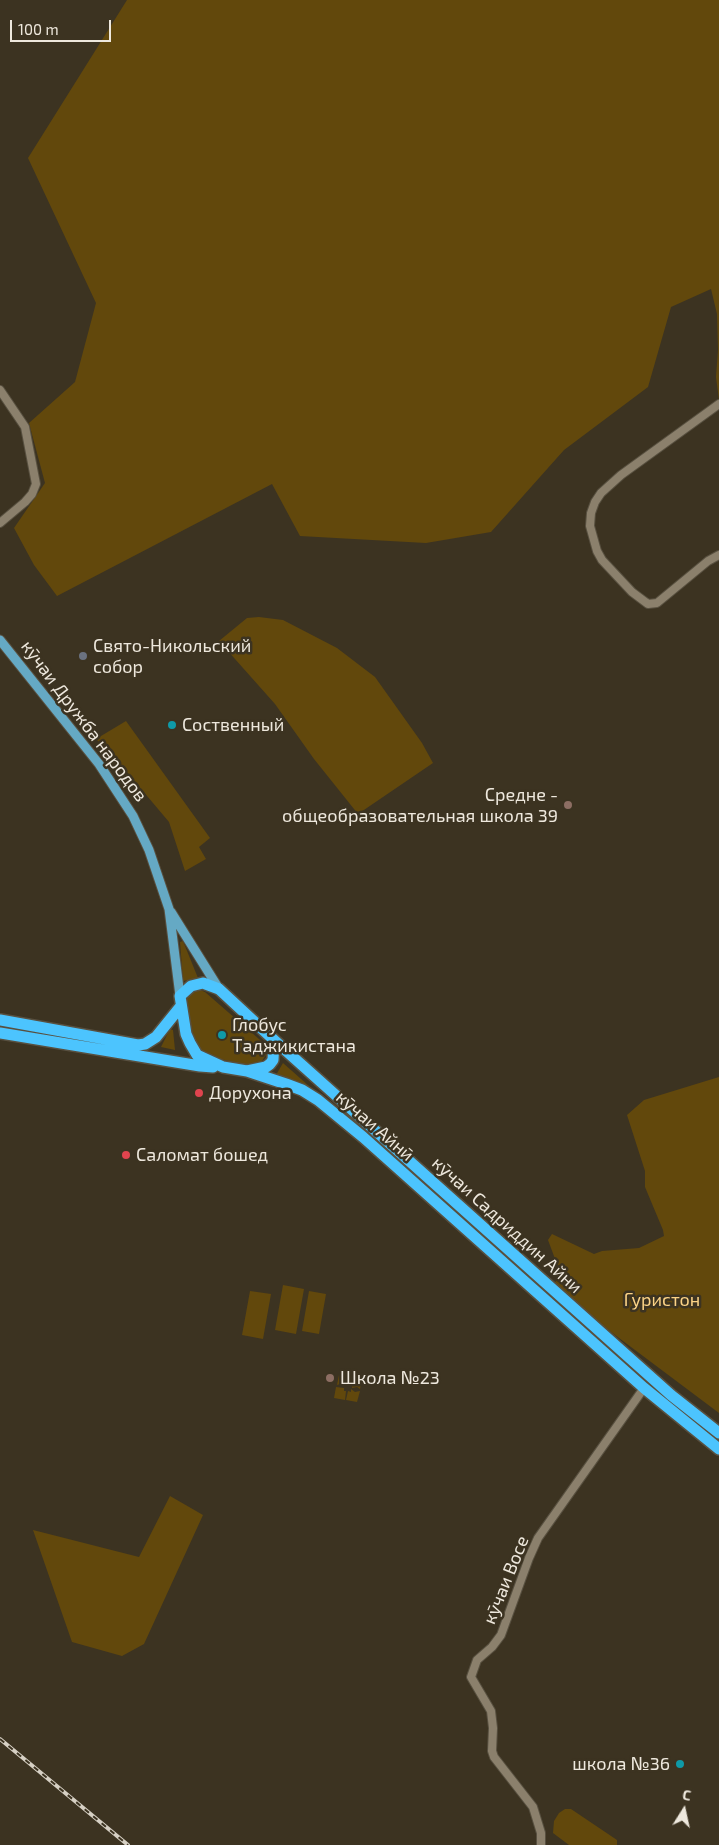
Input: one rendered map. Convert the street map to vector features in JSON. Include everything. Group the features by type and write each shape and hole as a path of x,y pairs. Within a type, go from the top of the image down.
{"highway":[{"path":"0,1020 138,1045 145,1044 156,1037 181,1001 185,990 196,984 210,984 219,988 274,1040 273,1060 270,1064 247,1072 223,1067 202,1059 193,1051 186,1034 181,1001"},
{"path":"0,1033 200,1066 223,1067"},
{"name":"кӯчаи Садриддин Айни","path":"274,1040 671,1395 719,1433"},
{"name":"кӯчаи Айнӣ","path":"247,1072 302,1090 318,1100 363,1137 466,1229"},
{"name":"кӯчаи Садриддин Айни","path":"466,1229 644,1388 719,1449"}],"main road":[{"name":"кӯчаи Дружба народов","path":"0,640 82,742 122,797 144,838 169,909"},
{"path":"169,909 219,988"},
{"path":"169,909 181,1001"}],"street":[{"path":"0,390 24,427 36,484 29,498 0,523"},
{"path":"719,404 621,475 601,493 591,513 590,526 595,545 602,560 632,592 648,604 657,603 708,560 719,555"},
{"name":"кӯчаи Восе","path":"542,1845 541,1833 533,1807 494,1758 492,1751 493,1728 491,1712 472,1677 478,1660 492,1647 501,1635 538,1538 644,1388"}],"green space":[{"path":"127,0 719,0 719,400 716,377 718,350 717,314 711,289 671,307 648,387 564,450 491,532 426,543 300,536 272,484 57,596 34,565 14,528 45,483 29,423 75,382 96,303 28,158"},
{"path":"259,617 283,620 337,648 375,677 422,743 433,763 358,814 314,759 275,704 219,641 247,618"},
{"path":"126,721 210,838 199,847 206,859 185,871 169,822 96,739"},
{"path":"183,941 198,978 183,981 180,942"},
{"path":"198,989 205,992 267,1046 266,1055 257,1068 204,1055 191,1040 186,1000 190,994"},
{"path":"170,1029 173,1030 175,1050 161,1047"},
{"path":"283,1063 309,1086 308,1089 276,1075"},
{"name":"Гуристон","path":"719,1077 719,1413 551,1287 561,1275 548,1240 552,1234 594,1254 602,1251 639,1248 664,1236 645,1187 645,1171 627,1115 644,1100"},
{"path":"283,1285 304,1289 296,1334 275,1330"},
{"path":"250,1291 271,1294 263,1339 242,1335"},
{"path":"309,1291 326,1294 319,1334 302,1331"},
{"path":"339,1375 349,1377 345,1386 337,1385"},
{"path":"351,1377 362,1379 360,1389 357,1387 352,1388 352,1385 349,1385"},
{"path":"336,1387 344,1388 344,1391 346,1391 345,1400 334,1398"},
{"path":"351,1389 355,1392 360,1391 357,1402 346,1400 348,1391 351,1392"},
{"path":"170,1496 203,1515 144,1644 122,1656 72,1642 33,1530 139,1557"},
{"path":"565,1809 571,1809 617,1840 617,1845 569,1845 553,1833 554,1821 559,1813"}],"railway":[{"path":"0,1739 128,1845"}],"place":[{"name":"Свято-Никольский собор","path":"83,656"},
{"name":"Соственный","path":"172,725"},
{"name":"Средне - общеобразовательная школа 39","path":"568,805"},
{"name":"Глобус Таджикистана","path":"222,1035"},
{"name":"Дорухона","path":"199,1093"},
{"name":"Саломат бошед","path":"126,1155"},
{"name":"Школа №23","path":"330,1378"},
{"name":"школа №36","path":"680,1764"}]}
